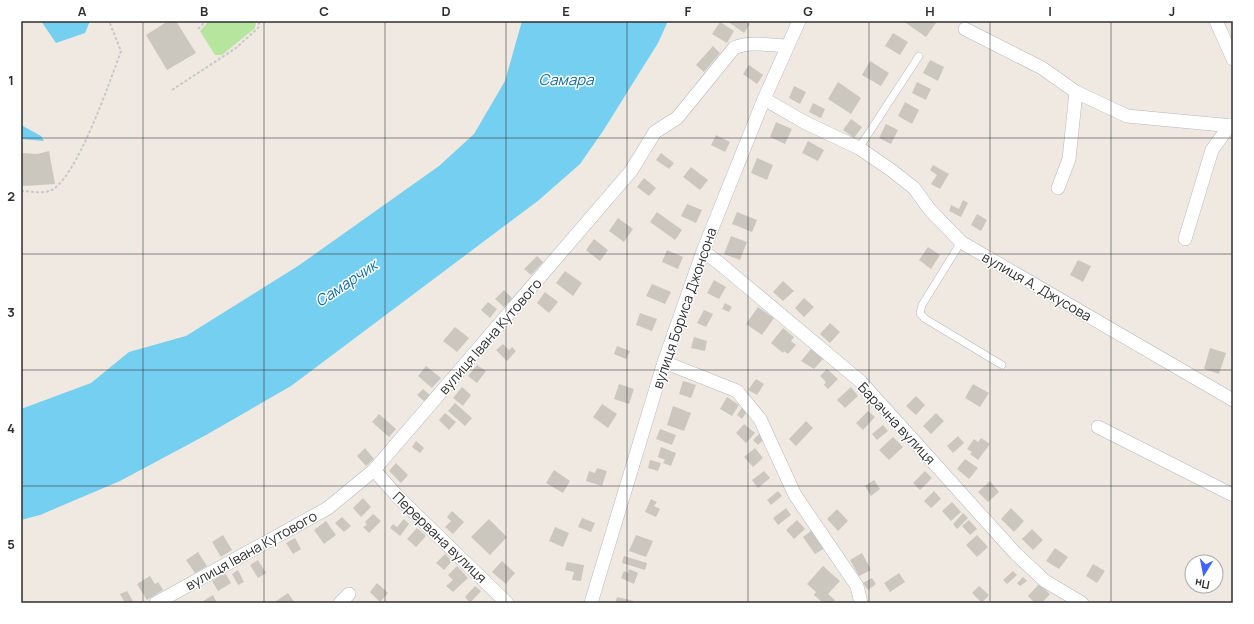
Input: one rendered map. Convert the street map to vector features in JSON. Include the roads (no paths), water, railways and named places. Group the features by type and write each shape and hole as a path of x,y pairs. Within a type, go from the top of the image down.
{"street":[{"name":"вулиця Бориса Джонсона","path":"591,603 664,362 703,251 764,98 786,46 799,21"},
{"path":"1216,21 1233,59"},
{"path":"965,28 1042,68 1076,92 1127,116 1231,126"},
{"name":"вулиця Івана Кутового","path":"156,603 328,508 374,470 631,171 655,132 677,118 699,93 734,48 741,44 786,46"},
{"path":"1058,188 1069,159 1076,92"},
{"name":"вулиця А. Джусова","path":"764,98 806,123 859,148 914,188 930,210 961,242 1233,400"},
{"path":"1185,238 1212,150 1231,126"},
{"name":"Барачна вулиця","path":"703,251 860,381 1016,553 1045,581 1082,603"},
{"path":"664,362 737,392 760,419 795,495 857,586 861,603"},
{"path":"1098,427 1233,495"},
{"name":"Перервана вулиця","path":"374,470 397,496 507,603"}],"lane":[{"path":"859,148 919,56"},
{"path":"961,242 922,305 920,313 924,318 1002,365"}],"water":[{"path":"41,21 90,21 85,33 56,43"},
{"name":"Самара","path":"522,21 668,21 658,43 603,131 580,164 539,200 291,386 206,435 120,481 40,515 21,520 21,409 91,383 129,352 186,336 298,266 439,166 474,134 505,81"},
{"path":"21,125 41,136 44,141 21,139"}],"water label":[{"name":"Самарчик","path":"346,283"}]}
